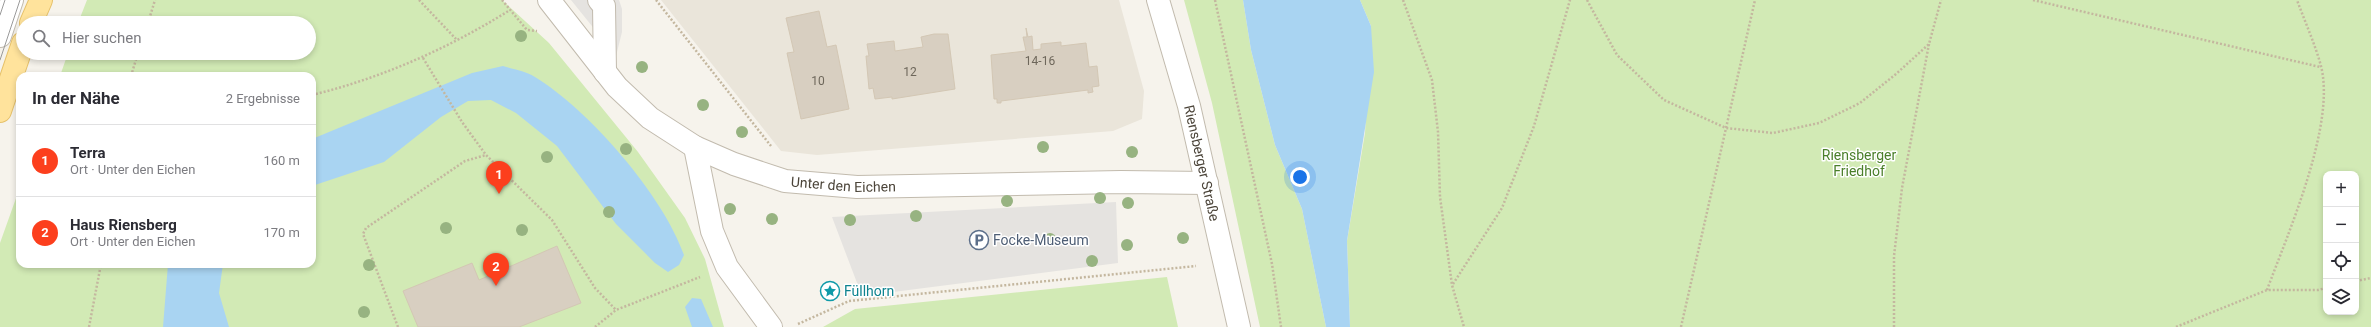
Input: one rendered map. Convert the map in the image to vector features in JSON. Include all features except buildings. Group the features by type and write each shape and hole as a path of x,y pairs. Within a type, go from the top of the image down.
{"main road":[{"path":"34,16 41,0"},
{"path":"0,111 17,60"}],"street":[{"path":"0,36 12,0"},
{"name":"Unter den Eichen","path":"549,0 617,87 650,118 696,147 734,164 785,182 857,187 1121,182 1207,183"},
{"path":"599,0 604,6 605,72"},
{"name":"Riensberger Straße","path":"1158,0 1188,106 1226,263 1239,327"},
{"path":"696,147 712,231 727,267 771,327"}],"path":[{"path":"150,16 155,0"},
{"path":"419,0 456,39"},
{"path":"656,0 776,151"},
{"path":"1215,0 1272,264 1281,327"},
{"path":"1403,0 1432,80 1438,132 1440,197 1452,285 1464,327"},
{"path":"1452,285 1502,208 1534,126 1570,0"},
{"path":"1587,0 1617,55 1664,100 1726,128 1773,132 1819,123 1860,103 1929,44"},
{"path":"1682,327 1755,0"},
{"path":"1894,327 1894,256 1901,195 1929,44 1941,0"},
{"path":"2033,0 2321,67"},
{"path":"2266,290 2306,183 2324,110 2321,67 2297,0"},
{"path":"316,94 346,86 423,58 510,10"},
{"path":"423,58 462,122 486,155 552,220 595,288 616,310"},
{"path":"132,72 136,60"},
{"path":"398,327 364,234 366,228 465,161 486,155"},
{"path":"790,327 849,301 1226,263"},
{"path":"595,327 616,310 727,267"},
{"path":"89,327 100,268"},
{"path":"2359,281 2371,278"},
{"path":"2176,327 2266,290 2323,288"}],"shaded area":[{"path":"571,0 619,0 622,9 622,32 616,56"},
{"path":"661,0 1119,0 1144,91 1142,119 1113,131 817,155 781,151"},
{"name":"Focke-Museum","path":"1116,202 1118,263 862,296 832,217"}],"green space":[{"path":"87,0 502,0 549,43 638,152 685,218 705,259 724,327 0,327 0,243 16,198 16,268 316,268 316,72 61,72 66,60 316,60 316,16 81,16"},
{"path":"1184,0 1243,0 1251,50 1275,145 1302,209 1326,327 1260,327 1212,103"},
{"name":"Riensberger Friedhof","path":"1360,0 2371,0 2371,327 1350,327 1347,241 1365,133 1371,26"},
{"path":"1167,277 1178,327 823,327 855,309"}],"water":[{"path":"1243,0 1360,0 1371,26 1374,72 1347,241 1350,327 1326,327 1302,209 1275,145 1251,50"},
{"path":"503,66 524,72 556,92 578,110 622,156 642,181 659,207 674,231 684,255 679,265 668,272 655,263 616,224 557,146 516,113 491,100 468,101 441,117 384,162 316,185 316,137 472,73"},
{"path":"168,268 222,268 219,293 229,327 163,327"},
{"path":"692,298 701,299 713,327 692,327 685,307"}],"tram line":[{"path":"0,15 5,0"},
{"path":"0,60 20,0"}],"place":[{"name":"Terra","path":"499,194"},
{"name":"Focke-Museum","path":"979,240"},
{"name":"Haus Riensberg","path":"496,286"},
{"name":"Füllhorn","path":"830,291"}]}
